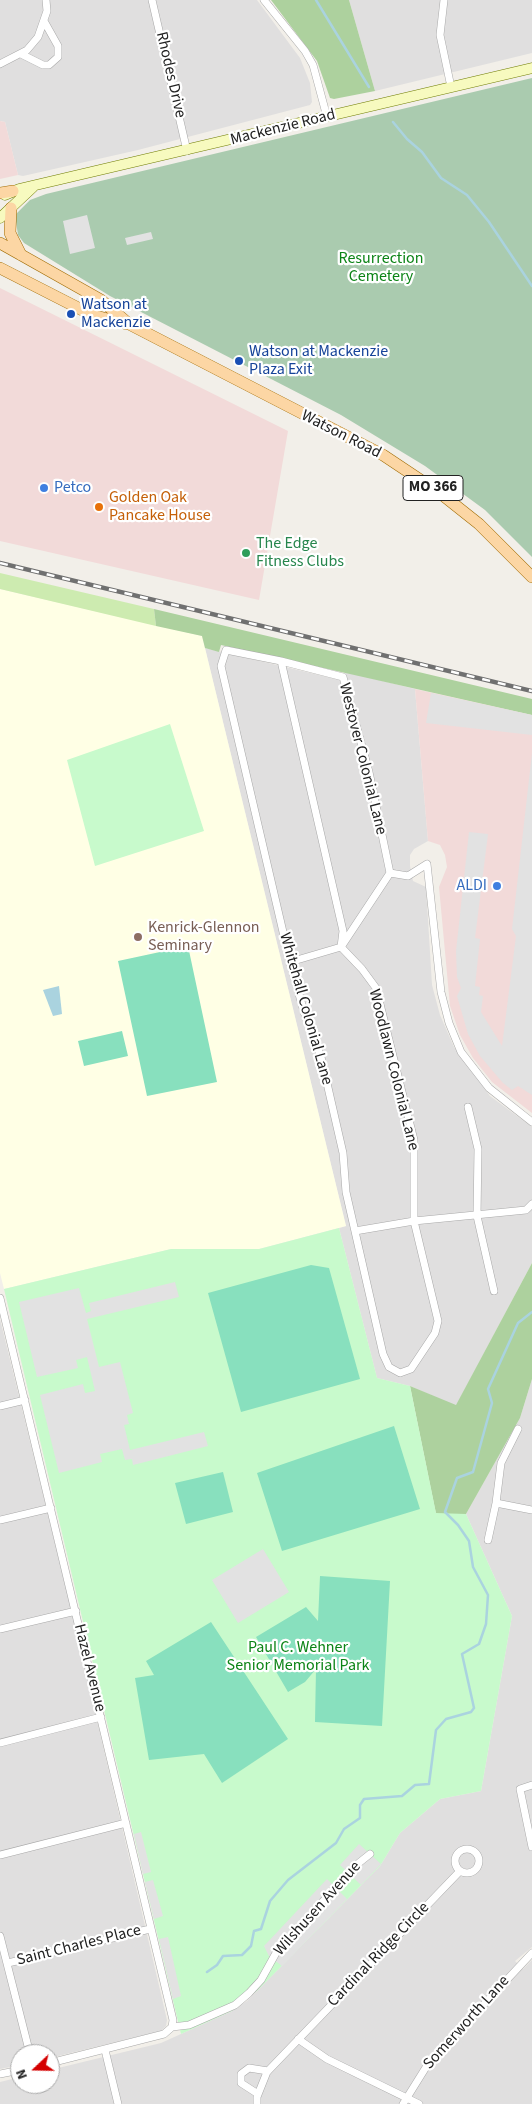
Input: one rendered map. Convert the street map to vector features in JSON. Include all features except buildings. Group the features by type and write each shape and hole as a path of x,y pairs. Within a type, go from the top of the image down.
{"main road":[{"name":"Mackenzie Road","path":"0,197 12,191 532,68"},
{"path":"0,218 33,186"},
{"path":"0,193 12,191"},
{"path":"11,208 10,233 21,255"},
{"name":"Watson Road","path":"0,243 102,300 129,324"},
{"name":"Watson Road","path":"1,269 92,315 129,324 383,456 467,514 532,577"}],"street":[{"path":"0,64 21,54 38,37 44,21 46,0"},
{"name":"Rhodes Drive","path":"152,0 187,151"},
{"path":"264,0 306,51 314,65 327,117"},
{"path":"444,0 440,35 451,88"},
{"path":"21,54 43,66 49,65 58,57 58,46 44,21"},
{"name":"Whitehall Colonial Lane","path":"281,662 226,650 221,666 290,962 304,1012 321,1057 343,1153 346,1192 383,1354 389,1367"},
{"path":"281,662 343,931 341,947"},
{"name":"Westover Colonial Lane","path":"281,662 343,676 369,772 390,873"},
{"path":"290,962 341,947 390,873 408,876 427,864 441,992 449,1023 461,1052 489,1088 532,1122"},
{"name":"Woodlawn Colonial Lane","path":"341,947 376,988 414,1140 414,1221 438,1321 435,1333 411,1369 400,1373 389,1367"},
{"path":"468,1108 478,1149 477,1216 494,1291"},
{"path":"355,1231 414,1221 526,1210 532,1204"},
{"name":"Hazel Avenue","path":"0,1298 173,2020 172,2027"},
{"path":"0,1406 25,1400"},
{"path":"488,1540 496,1503 501,1463 518,1429"},
{"path":"496,1503 532,1510"},
{"path":"0,1520 51,1508"},
{"path":"0,1629 76,1611"},
{"path":"0,1742 101,1717"},
{"path":"532,1785 520,1789 531,1832 532,1847"},
{"path":"0,1855 126,1823"},
{"name":"Wilshusen Avenue","path":"172,2027 189,2025 234,2005 249,1993 261,1980 276,1952 355,1866 370,1854"},
{"name":"Cardinal Ridge Circle","path":"268,2071 460,1871"},
{"name":"Saint Charles Place","path":"8,1963 150,1929"},
{"path":"0,1936 28,2044"},
{"name":"Somerworth Lane","path":"405,2101 428,2064 532,1953"},
{"path":"60,2061 164,2034 172,2027"},
{"path":"298,2040 327,2059 405,2101 419,2104"},
{"path":"105,2050 118,2104"},
{"path":"257,2104 258,2094 268,2071 249,2068 241,2074 241,2083 258,2094"}],"shaded area":[{"path":"0,0 257,0 300,58 310,83 312,102 310,105 138,150 23,176 18,175 5,122 0,121"},
{"path":"349,0 532,0 532,53 375,91"},
{"path":"0,121 5,122 18,175 0,179"},
{"path":"87,215 95,248 70,254 63,221"},
{"path":"151,232 153,239 127,245 125,238"},
{"path":"0,288 288,431 259,600 0,541"},
{"name":"Kenrick-Glennon Seminary","path":"0,589 202,636 346,1226 259,1249 171,1249 4,1289 0,1273"},
{"path":"205,648 336,679 347,672 415,689 428,841 414,849 410,855 410,866 413,881 426,887 432,985 440,1015 454,1047 490,1096 532,1127 532,1263 456,1406 410,1386 377,1378 339,1228 346,1226"},
{"path":"415,689 532,715 532,1113 492,1082 473,1058 460,1035 450,1006 439,887 447,867 445,855 440,845 428,841"},
{"path":"431,693 532,715 532,735 426,723"},
{"path":"532,753 532,1095 518,1086 512,1090 503,1083 480,1056 468,1034 457,996 461,988 457,977 456,951 469,832 488,834 475,938 480,939 475,986 480,987 479,995 483,996 481,1012 502,1046 516,936 512,929"},
{"path":"175,1282 179,1297 87,1319 99,1367 120,1362 133,1413 127,1415 129,1424 124,1425 130,1450 204,1432 208,1446 133,1465 132,1459 125,1460 122,1449 100,1454 102,1462 59,1473 40,1395 83,1384 85,1393 95,1391 87,1357 76,1360 78,1368 37,1377 19,1302 79,1288 86,1313 91,1311 89,1303"},
{"path":"0,1319 68,1596 167,2020 166,2026 161,2031 60,2056 60,2044 10,2044 10,2067 0,2069"},
{"path":"532,1379 532,1947 515,1961 523,1969 532,1960 532,2104 0,2104 0,2082 10,2080 10,2094 60,2094 60,2068 161,2043 232,2011 247,2001 380,1866 400,1833 440,1799 481,1791 512,1616 466,1514 520,1418"},
{"path":"263,1549 289,1592 238,1623 212,1580"},
{"path":"141,1832 151,1872 143,1874 134,1834"},
{"path":"359,1844 381,1864 361,1885 340,1865"},
{"path":"327,1879 347,1899 282,1966 269,1956 264,1946"},
{"path":"153,1880 163,1916 154,1919 145,1882"},
{"path":"168,1937 181,1996 173,1999 159,1939"}],"green space":[{"path":"271,0 349,0 375,91 334,99 330,98 317,61"},
{"name":"Resurrection Cemetery","path":"532,78 532,557 485,510 425,466 341,415 110,296 24,243 18,235 15,215 30,200 46,194"},
{"path":"0,573 154,609 156,626 0,589"},
{"path":"154,609 532,699 532,715 221,645 219,652 205,648 202,636 156,626"},
{"path":"170,724 204,831 95,866 67,760"},
{"path":"188,946 217,1082 147,1096 118,961"},
{"path":"122,1031 128,1056 84,1066 78,1041"},
{"name":"Paul C. Wehner Senior Memorial Park","path":"339,1228 377,1378 410,1386 436,1513 466,1514 512,1616 481,1791 440,1799 400,1833 380,1866 258,1990 232,2011 181,2034 4,1289 171,1249 259,1249"},
{"path":"532,1263 532,1379 520,1418 466,1514 436,1514 410,1386 456,1405"},
{"path":"311,1265 329,1268 360,1379 241,1412 208,1293"},
{"path":"394,1426 420,1509 282,1551 257,1473"},
{"path":"223,1472 233,1512 186,1524 175,1483"},
{"path":"320,1576 390,1581 382,1726 315,1722 316,1669 305,1682 288,1692 256,1637 306,1607 318,1621"},
{"path":"211,1622 288,1739 222,1783 204,1754 149,1760 135,1678 154,1675 146,1661"}],"water":[{"path":"59,986 62,1014 53,1016 43,990"}],"waterway":[{"path":"316,0 369,87"},
{"path":"393,122 407,139 422,152 441,178 467,195 489,222 532,286"},
{"path":"207,1972 217,1965 223,1956 242,1955 251,1946 254,1931 261,1929 270,1901 288,1880 336,1843 344,1829 360,1818 360,1805 364,1799 402,1796 415,1785 429,1784 436,1730 446,1719 471,1712 474,1708 462,1654 479,1644 486,1624 488,1595 473,1567 469,1541 458,1525 445,1512 457,1478 473,1472 492,1403 488,1389 518,1323 532,1312"}],"railway":[{"path":"0,563 532,691"}],"place":[{"name":"Watson at Mackenzie","path":"71,314"},
{"name":"Watson at Mackenzie Plaza Exit","path":"239,361"},
{"name":"Petco","path":"44,488"},
{"name":"Golden Oak Pancake House","path":"99,507"},
{"name":"The Edge Fitness Clubs","path":"246,553"},
{"name":"ALDI","path":"497,886"},
{"name":"Kenrick-Glennon Seminary","path":"138,937"}]}
